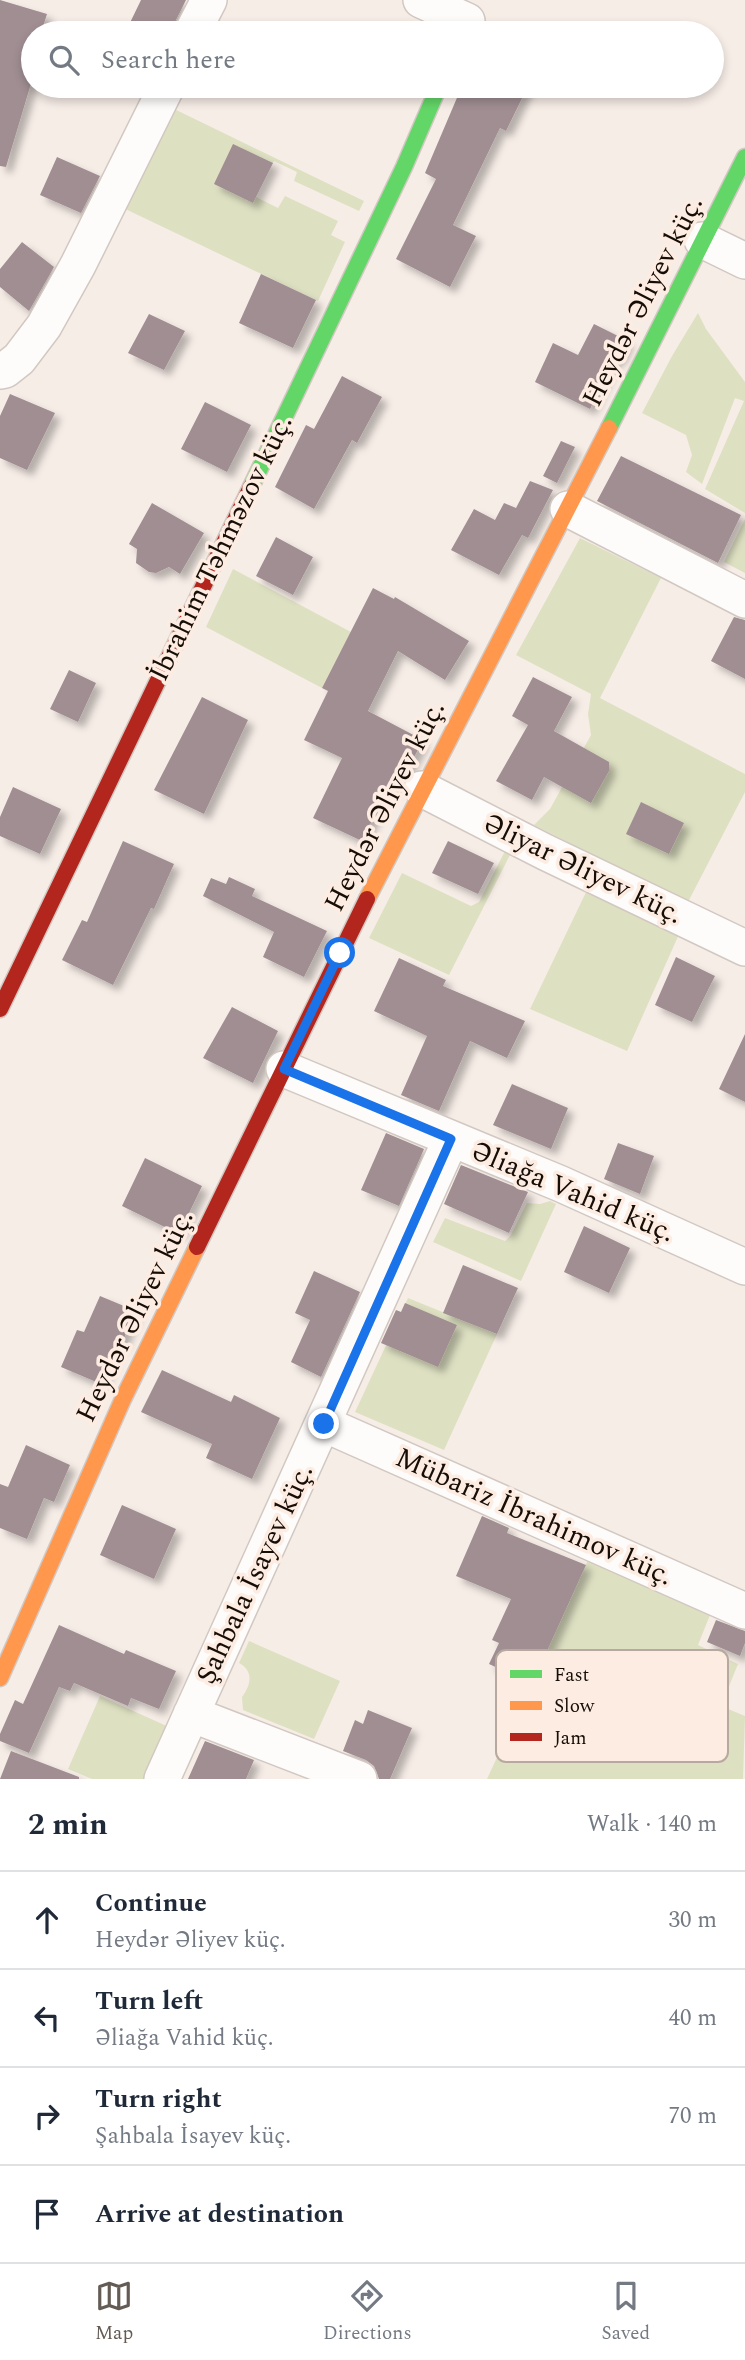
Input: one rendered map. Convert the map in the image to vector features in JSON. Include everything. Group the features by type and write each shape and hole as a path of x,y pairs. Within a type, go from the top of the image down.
{"street":[{"path":"198,21 209,0"},
{"path":"421,0 469,18"},
{"path":"0,371 19,359 44,326 78,265 161,98"},
{"name":"İbrahim Təhməzov küç.","path":"0,1009 345,292 434,98"},
{"name":"Heydər Əliyev küç.","path":"0,1678 123,1399 284,1069 422,789 568,509 745,157"},
{"path":"702,240 745,261"},
{"path":"568,509 745,600"},
{"name":"Əliyar Əliyev küç.","path":"422,789 544,852 745,948"},
{"name":"Əliağa Vahid küç.","path":"284,1069 561,1184 745,1267"},
{"name":"Şahbala İsayev küç.","path":"162,1779 451,1139"},
{"name":"Mübariz İbrahimov küç.","path":"324,1424 745,1611"},
{"path":"191,1714 359,1779"}],"green space":[{"path":"168,106 364,201 359,211 294,181 297,172 274,161 256,197 278,208 285,196 338,221 331,235 345,242 318,301 119,206"},
{"path":"698,313 706,329 745,382 745,513 705,489 744,401 735,398 702,484 686,472 692,455 686,435 642,413"},
{"path":"745,519 745,573 724,562"},
{"path":"580,538 661,578 600,698 745,774 745,792 688,902 534,825 550,809 591,735 588,714 591,694 516,655"},
{"path":"233,569 351,632 322,688 206,627"},
{"path":"506,849 512,851 449,975 369,938 402,873 471,906 479,902"},
{"path":"588,888 680,932 627,1051 530,1009"},
{"path":"550,1201 556,1204 521,1281 433,1242 445,1218 505,1241 511,1235 527,1203 540,1204"},
{"path":"408,1298 497,1334 444,1450 355,1412"},
{"path":"589,1558 712,1610 698,1645 709,1650 547,1650"},
{"path":"249,1641 340,1681 314,1739 243,1710 242,1697 247,1688 249,1674 239,1663"},
{"path":"728,1659 738,1664 728,1689"},
{"path":"100,1696 169,1727 146,1779 92,1779 68,1769"},
{"path":"728,1709 745,1716 743,1779 487,1779 496,1760 496,1762 728,1762"}],"building":[{"path":"0,0 47,14 45,21 21,21 21,98 27,98 6,167 0,166"},
{"path":"141,0 186,0 176,21 131,21"},
{"path":"457,98 522,98 506,131 500,128 453,225 476,236 450,287 396,259 436,179 425,173"},
{"path":"233,144 273,163 253,203 214,184"},
{"path":"57,157 100,176 81,213 40,195"},
{"path":"22,242 54,267 29,311 0,287 0,269"},
{"path":"261,274 316,300 293,348 239,323"},
{"path":"149,314 185,331 164,370 128,353"},
{"path":"594,324 628,341 618,360 614,359 590,409 535,382 553,343 578,355"},
{"path":"342,376 382,397 357,443 352,440 314,509 275,487 306,425 314,429"},
{"path":"10,394 55,413 27,470 0,458 0,416"},
{"path":"205,402 251,425 227,472 181,449"},
{"path":"561,441 575,447 557,483 543,476"},
{"path":"621,456 741,515 718,563 597,501"},
{"path":"530,481 553,490 528,538 522,535 499,575 451,550 474,509 495,520 504,503 516,508"},
{"path":"152,503 204,533 180,574 169,567 156,573 149,572 136,563 137,549 129,544"},
{"path":"276,537 313,557 293,595 256,576"},
{"path":"373,588 394,599 395,597 469,641 445,680 398,651 368,711 423,740 398,788 390,784 362,841 313,818 342,758 304,740 328,691 322,688"},
{"path":"734,617 745,620 745,679 711,661"},
{"path":"69,670 96,683 78,722 50,709"},
{"path":"533,677 572,697 554,731 609,762 609,771 591,803 544,777 532,800 496,781 528,725 512,716"},
{"path":"202,697 248,720 204,814 154,790"},
{"path":"13,787 61,809 40,854 0,836 0,817"},
{"path":"641,802 684,823 669,854 626,834"},
{"path":"123,841 174,864 154,909 151,908 113,985 62,960 82,920 87,922"},
{"path":"448,841 494,863 478,894 432,873"},
{"path":"229,877 255,889 252,896 327,931 304,977 263,957 274,932 203,896 211,878 226,884"},
{"path":"676,957 715,976 692,1022 655,1005"},
{"path":"399,958 446,980 443,986 525,1021 507,1058 470,1041 439,1111 401,1095 427,1036 374,1011"},
{"path":"232,1007 278,1031 253,1083 203,1058"},
{"path":"745,1034 745,1102 719,1089"},
{"path":"512,1084 568,1108 551,1149 493,1125"},
{"path":"386,1133 424,1149 399,1206 361,1190"},
{"path":"618,1143 654,1156 640,1194 604,1179"},
{"path":"145,1158 202,1186 179,1234 122,1206"},
{"path":"461,1165 528,1192 509,1233 444,1204"},
{"path":"584,1226 630,1248 609,1293 564,1272"},
{"path":"463,1265 518,1288 497,1334 443,1313"},
{"path":"314,1271 360,1292 321,1377 291,1362 310,1320 295,1313"},
{"path":"100,1296 136,1311 101,1384 61,1367 77,1330 84,1332"},
{"path":"405,1303 457,1325 438,1367 381,1343 396,1310 401,1312"},
{"path":"162,1370 231,1402 234,1395 280,1418 252,1479 206,1458 212,1444 141,1412"},
{"path":"26,1445 70,1465 54,1502 44,1498 27,1539 0,1528 0,1484 8,1487"},
{"path":"122,1505 176,1529 154,1579 100,1555"},
{"path":"482,1516 509,1528 507,1533 586,1565 547,1650 496,1650 496,1667 489,1664 499,1643 492,1640 511,1599 456,1576"},
{"path":"716,1620 745,1631 745,1643 740,1656 707,1642"},
{"path":"59,1625 124,1654 126,1650 176,1671 159,1709 131,1698 128,1706 74,1683 70,1691 59,1687 29,1753 0,1741 0,1734 15,1700 23,1704"},
{"path":"368,1710 412,1728 390,1779 379,1779 374,1766 343,1751 355,1720 363,1724"},
{"path":"205,1741 254,1760 246,1779 188,1779"},
{"path":"11,1751 79,1777 79,1779 0,1779"}],"traffic: fast":[{"path":"251,487 404,167 434,98"},
{"path":"609,428 745,157"}],"traffic: slow":[{"path":"367,899 609,428"},
{"path":"0,1678 123,1399 197,1247"}],"traffic: jam":[{"path":"0,1009 251,487"},
{"path":"197,1247 367,899"}],"route":[{"path":"324,1424 451,1139 284,1069 340,953"}]}
